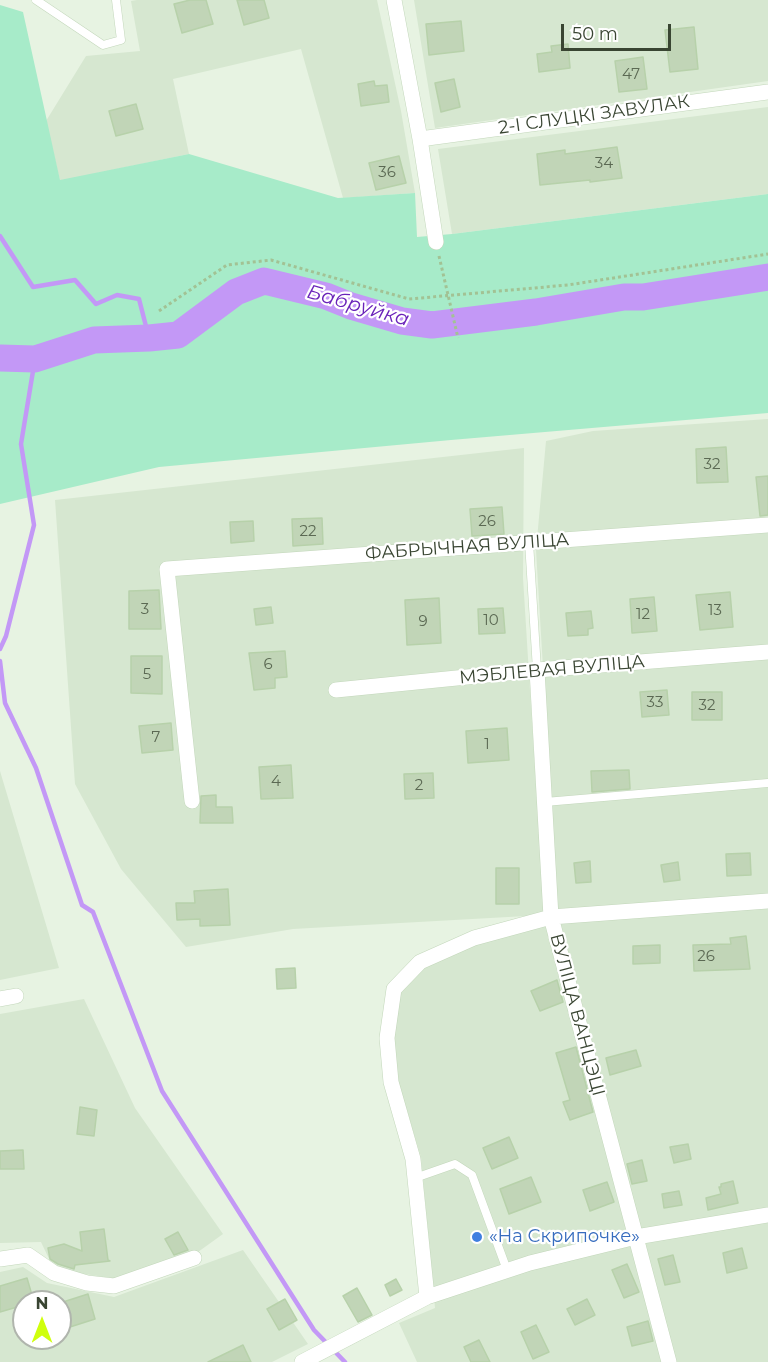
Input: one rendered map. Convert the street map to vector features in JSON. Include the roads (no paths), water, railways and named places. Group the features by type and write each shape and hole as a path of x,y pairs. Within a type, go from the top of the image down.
{"street":[{"path":"394,0 420,139 436,243"},
{"name":"2-І СЛУЦКІ ЗАВУЛАК","path":"420,139 768,92"},
{"name":"ФАБРЫЧНАЯ ВУЛІЦА","path":"192,801 167,569 768,525"},
{"name":"МЭБЛЕВАЯ ВУЛІЦА","path":"336,690 537,670 768,652"},
{"path":"537,670 551,917 768,901"},
{"name":"ВУЛІЦА ВАНЦЭЦІ","path":"427,1297 413,1159 391,1082 387,1038 394,989 420,962 474,938 551,917 669,1362"},
{"path":"314,1358 339,1342 427,1297 507,1270 636,1238 768,1215"},
{"path":"0,1259 28,1255 54,1273 87,1284 114,1286 194,1258"}],"lane":[{"path":"36,0 103,45 121,40 116,0"},
{"path":"529,542 537,670"},
{"path":"545,802 768,783"},
{"path":"415,1178 454,1164 472,1174 507,1270"}],"waterway":[{"path":"0,236 33,287 75,280 96,304 117,295 139,299 149,338"},
{"name":"Бабруйка","path":"0,358 35,359 94,340 178,335 236,292 264,281 326,296 402,321 432,325 536,312 624,297 643,297 768,277"},
{"path":"0,649 6,636 34,525 21,444 35,359"},
{"path":"0,661 5,703 36,768 82,905 93,912 162,1091 314,1330 345,1362"}],"place":[{"name":"«На Скрипочке»","path":"477,1237"}]}
